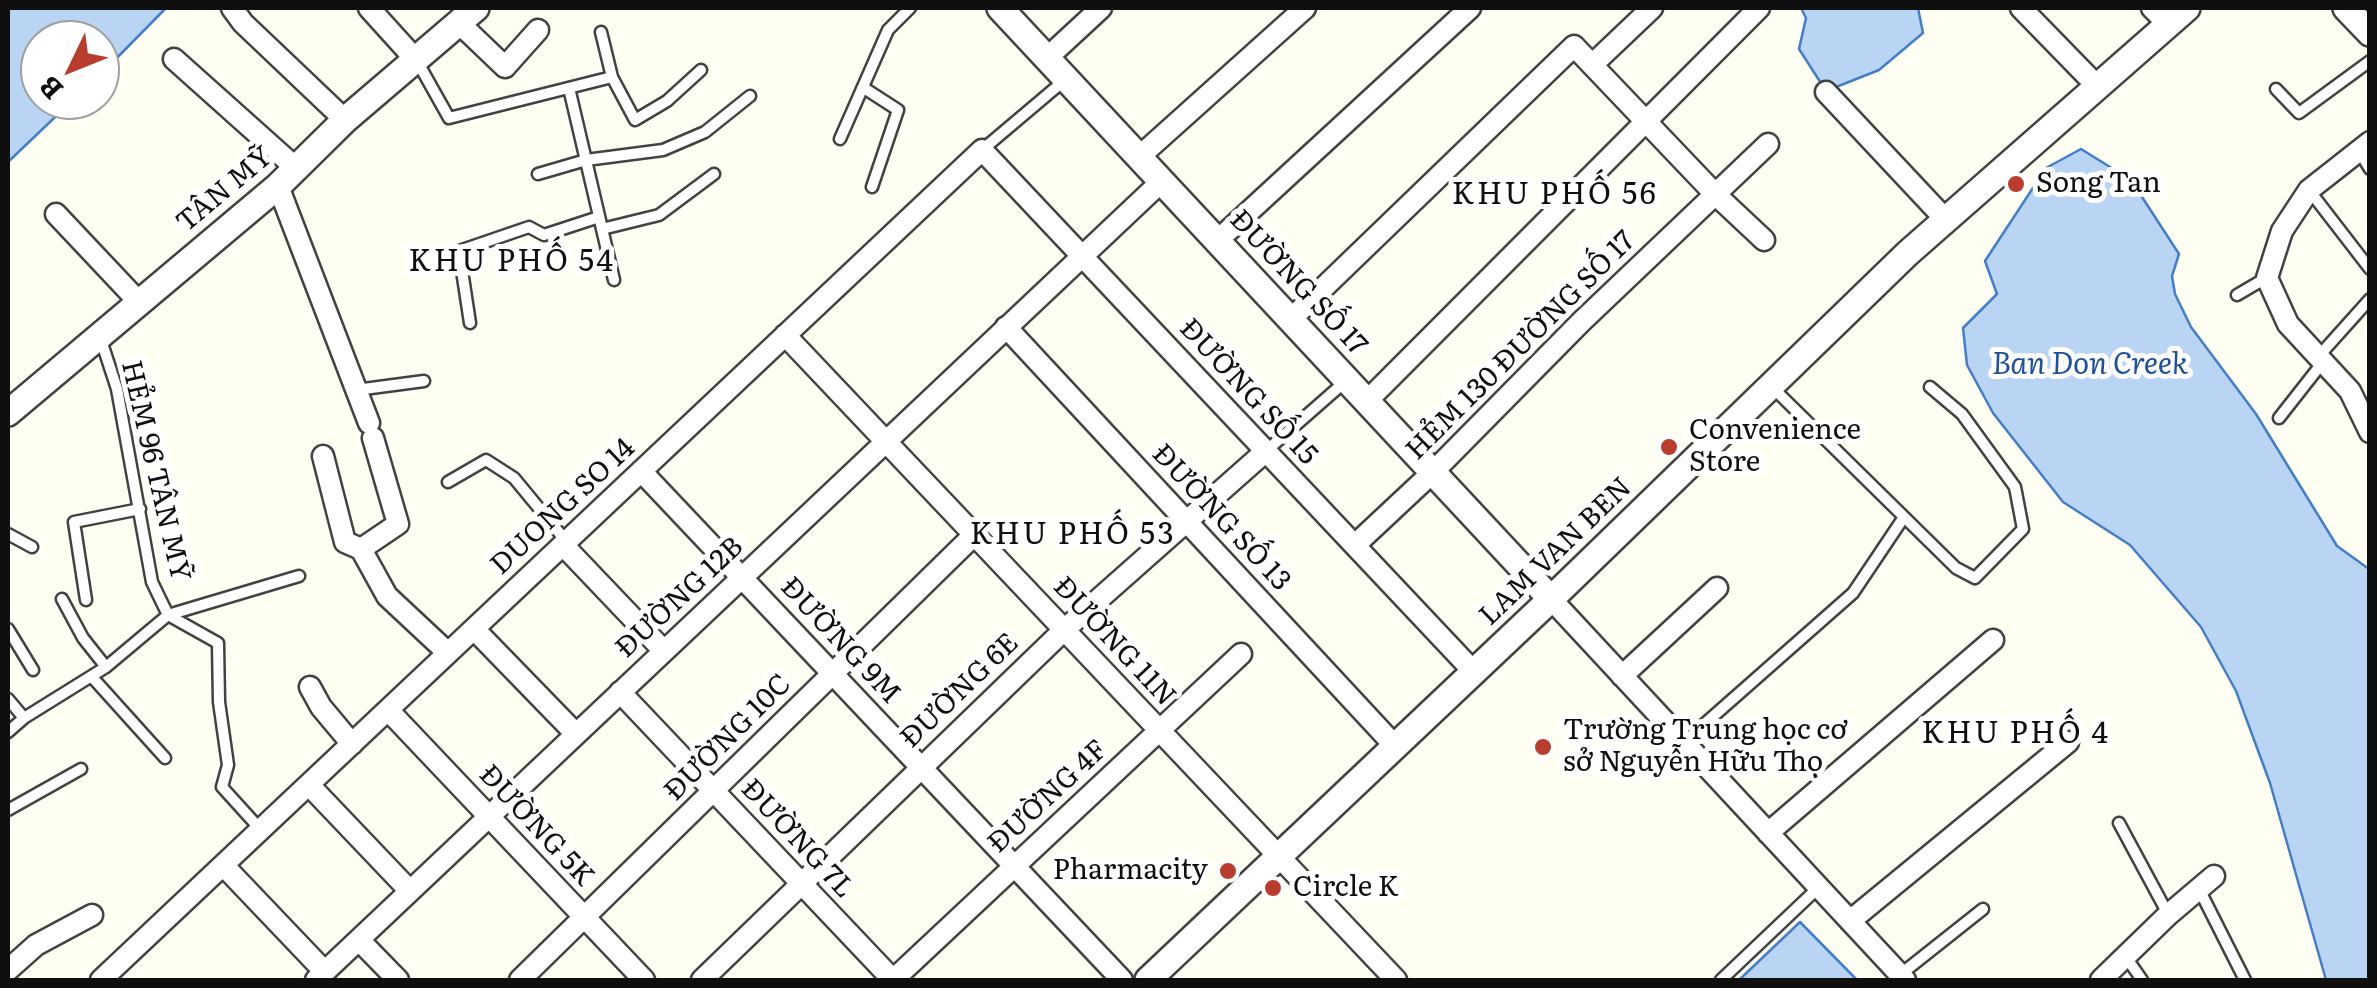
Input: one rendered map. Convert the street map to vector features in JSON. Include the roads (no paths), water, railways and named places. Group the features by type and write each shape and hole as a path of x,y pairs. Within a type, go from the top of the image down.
{"street":[{"path":"232,8 243,24 345,120"},
{"path":"370,8 416,60"},
{"name":"ĐƯỜNG SỐ 17","path":"1000,8 1551,599"},
{"path":"1047,58 1101,8"},
{"path":"1139,157 1305,8"},
{"path":"1218,241 1470,8"},
{"path":"1592,65 1652,8"},
{"path":"1367,401 1758,8"},
{"path":"2021,8 2096,85"},
{"path":"2346,8 2370,33"},
{"name":"LAM VAN BEN","path":"1148,980 1946,220 2096,85 2169,13"},
{"path":"462,15 506,67 538,30"},
{"name":"TÂN MỸ","path":"10,405 99,336 288,177 462,15"},
{"path":"1291,320 1574,46 1764,240"},
{"path":"174,59 288,177 398,524 360,549"},
{"path":"1826,92 1946,220"},
{"name":"HẺM 130 ĐƯỜNG SỐ 17","path":"1355,545 1768,144"},
{"name":"ĐƯỜNG SỐ 15","path":"982,150 1474,672"},
{"name":"DUONG SO 14","path":"101,980 982,150"},
{"path":"2366,154 2308,190 2282,231 2267,278 2288,324 2350,391 2370,432"},
{"name":"ĐƯỜNG 12B","path":"320,976 1162,181"},
{"path":"56,214 138,301"},
{"name":"ĐƯỜNG SỐ 13","path":"1006,327 1396,746"},
{"name":"ĐƯỜNG 11N","path":"786,336 1396,980"},
{"name":"ĐƯỜNG 6E","path":"702,980 1064,630 1266,451"},
{"path":"322,456 345,542 360,549 388,596 448,653"},
{"name":"ĐƯỜNG 9M","path":"642,471 1122,980"},
{"name":"ĐƯỜNG 10C","path":"520,980 974,534"},
{"path":"564,544 664,651"},
{"path":"1622,676 1717,588"},
{"path":"1551,599 1850,921 1896,976"},
{"path":"474,628 576,734"},
{"path":"1768,833 1993,640"},
{"name":"ĐƯỜNG 4F","path":"893,980 1240,654"},
{"path":"310,687 321,707 352,744"},
{"name":"ĐƯỜNG 7L","path":"620,692 893,980"},
{"name":"ĐƯỜNG 5K","path":"388,710 644,980"},
{"path":"1850,921 2068,742"},
{"path":"309,784 410,892"},
{"path":"223,865 320,976"},
{"path":"2101,980 2207,883"},
{"path":"8,970 36,945 92,915"},
{"path":"359,940 398,980"}],"lane":[{"path":"840,140 888,30 910,8"},
{"path":"601,32 612,77 635,120 667,101 701,70"},
{"path":"416,60 450,118 612,77"},
{"path":"2276,89 2299,113 2370,61"},
{"name":"DUONG SO 14","path":"982,150 1067,79"},
{"path":"569,88 614,280"},
{"path":"864,88 898,110 872,187"},
{"path":"538,174 586,160 663,150 705,132 750,96"},
{"path":"602,230 659,215 714,174"},
{"path":"2308,190 2370,269"},
{"path":"470,323 459,251 529,228 544,234 599,217"},
{"path":"2237,295 2267,278"},
{"path":"2279,418 2370,299"},
{"name":"HẺM 96 TÂN MỸ","path":"99,336 118,389 152,582 168,614"},
{"path":"354,390 424,380"},
{"path":"1266,451 1347,380"},
{"path":"1771,386 1956,568 1975,578 2022,529 2015,486 1962,414 1930,387"},
{"path":"448,482 486,460 514,478 564,544"},
{"path":"86,600 74,522 140,509"},
{"path":"1684,742 1853,593 1904,517"},
{"path":"8,534 32,547"},
{"path":"8,732 24,718 92,678 168,614 299,576"},
{"path":"62,599 82,638 106,667"},
{"path":"168,614 218,643 219,702 228,765 222,787 261,830"},
{"path":"8,628 33,670"},
{"path":"92,678 165,758"},
{"path":"8,700 24,718"},
{"path":"8,810 81,769"},
{"path":"2119,823 2168,915"},
{"path":"2207,883 2245,980"},
{"path":"1720,980 1818,887"},
{"path":"1896,976 1982,909"},
{"path":"2126,957 2142,980"}],"water":[{"path":"8,8 166,8 120,55 120,20 20,20 20,120 52,120 8,162"},
{"path":"1801,8 1918,8 1923,33 1879,70 1826,91 1799,49 1806,18"},
{"name":"Ban Don Creek","path":"2081,149 2131,180 2179,254 2172,276 2175,294 2191,327 2256,414 2337,546 2369,569 2369,980 2326,980 2270,783 2236,691 2201,627 2130,545 2063,502 1993,413 1967,365 1963,328 1997,294 1985,261 2046,168"},
{"path":"1800,922 1857,980 1739,980"}],"place":[{"name":"Song Tan","path":"2016,184"},
{"name":"Convenience Store","path":"1669,447"},
{"name":"Trường Trung học cơ sở Nguyễn Hữu Thọ","path":"1543,747"},
{"name":"Pharmacity","path":"1228,871"},
{"name":"Circle K","path":"1273,888"}],"district":[{"name":"KHU PHỐ 56","path":"1555,195"},
{"name":"KHU PHỐ 54","path":"512,262"},
{"name":"KHU PHỐ 53","path":"1073,535"},
{"name":"KHU PHỐ 4","path":"2016,734"}]}
